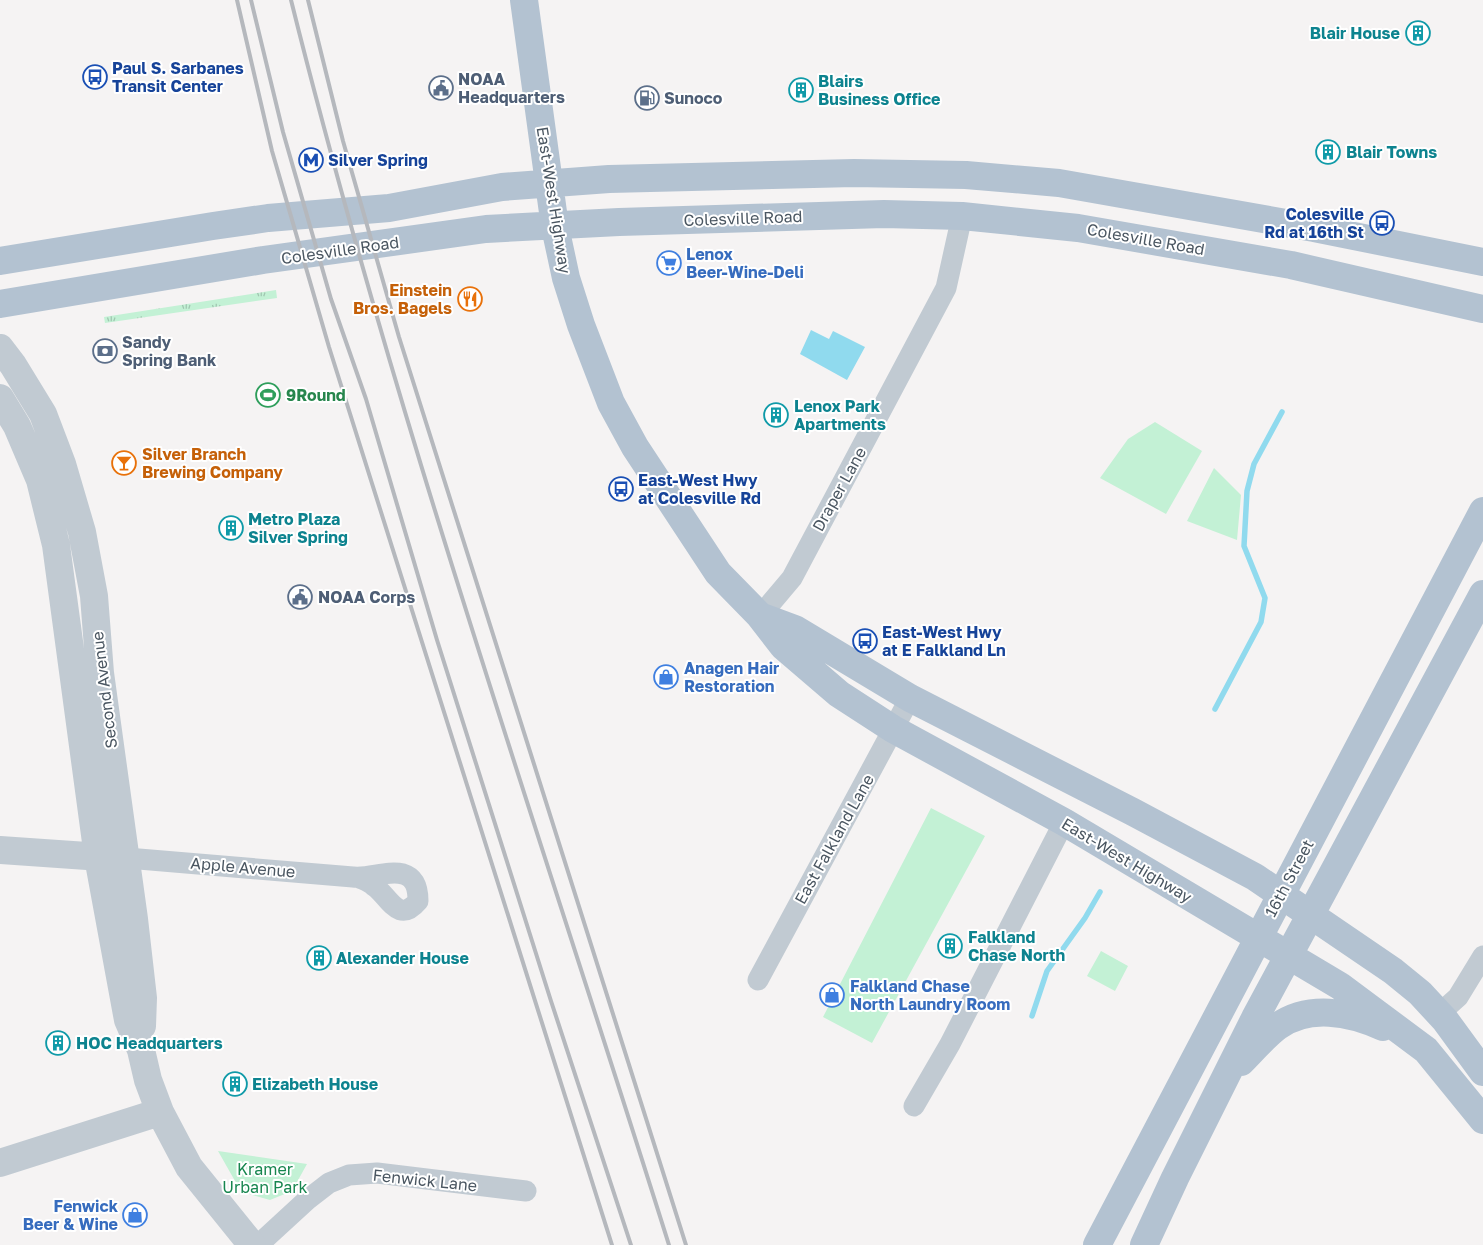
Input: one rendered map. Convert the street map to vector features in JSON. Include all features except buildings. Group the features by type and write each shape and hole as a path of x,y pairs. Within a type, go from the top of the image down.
{"main road":[{"name":"East-West Highway","path":"524,0 555,227 566,278 611,403 635,447 718,573 760,616 783,646 839,694 893,729 1064,822 1257,937 1291,955 1340,986 1426,1050 1483,1120"},
{"path":"0,261 180,230 268,218 389,208 502,187 550,183 854,173 966,176 1059,183 1305,226 1483,262"},
{"name":"Colesville Road","path":"0,304 263,260 486,229 790,216 884,214 962,216 1078,228 1292,265 1483,309"},
{"name":"16th Street","path":"1097,1245 1257,937 1483,511"},
{"path":"1144,1245 1255,1018 1291,955 1483,594"},
{"name":"East-West Highway","path":"760,616 809,637 910,698 1133,812 1255,877 1281,893 1393,971 1420,993 1439,1014 1483,1072"},
{"path":"1226,1077 1277,1027 1302,1015 1315,1012 1337,1013 1381,1026 1426,1050"}],"street":[{"name":"Draper Lane","path":"760,616 792,578 946,288 962,216"},
{"name":"Second Avenue","path":"0,348 14,365 42,414 62,464 82,532 94,596 100,669 143,998 141,1050"},
{"name":"Second Avenue","path":"0,398 17,426 42,489 56,545 98,857 128,1020 141,1050 148,1080 160,1112 189,1167 252,1245"},
{"path":"73,673 100,669"},
{"name":"East Falkland Lane","path":"758,980 910,698"},
{"path":"914,1106 948,1047 1064,822"},
{"path":"0,850 126,858"},
{"name":"Apple Avenue","path":"126,858 234,865 360,878"},
{"path":"1439,1014 1458,997 1483,956"},
{"path":"0,1163 160,1112"},
{"name":"Fenwick Lane","path":"258,1245 307,1200 329,1183 349,1175 377,1173 526,1191"}],"green space":[{"path":"276,290 277,298 105,323 104,317"},
{"path":"1155,422 1202,451 1166,514 1100,478 1128,439"},
{"path":"1214,468 1241,495 1237,540 1187,521"},
{"path":"931,808 985,836 872,1043 823,1017"},
{"path":"1101,951 1128,966 1115,991 1087,976"},
{"name":"Kramer Urban Park","path":"218,1151 307,1164 292,1191 270,1200 249,1194 235,1181"}],"water":[{"path":"811,330 829,339 833,331 865,347 847,380 800,354"}],"waterway":[{"path":"1215,709 1261,622 1265,598 1244,546 1247,491 1254,464 1282,412"},
{"path":"1032,1016 1047,971 1085,918 1100,892"}],"railway":[{"path":"237,0 272,151 329,347 612,1245"},
{"path":"251,0 283,132 331,299 366,399 437,640 551,1001 631,1245"},
{"path":"291,0 332,157 422,470 669,1245"},
{"path":"308,0 343,141 399,337 686,1245"}],"place":[{"name":"Blair House","path":"1418,33"},
{"name":"Paul S. Sarbanes Transit Center","path":"95,77"},
{"name":"NOAA Headquarters","path":"441,88"},
{"name":"Blairs Business Office","path":"801,90"},
{"name":"Sunoco","path":"647,98"},
{"name":"Blair Towns","path":"1328,152"},
{"name":"Silver Spring","path":"311,160"},
{"name":"Colesville Rd at 16th St","path":"1382,223"},
{"name":"Lenox Beer-Wine-Deli","path":"669,263"},
{"name":"Einstein Bros. Bagels","path":"470,299"},
{"name":"Sandy Spring Bank","path":"105,351"},
{"name":"9Round","path":"268,395"},
{"name":"Lenox Park Apartments","path":"776,415"},
{"name":"Silver Branch Brewing Company","path":"124,463"},
{"name":"East-West Hwy at Colesville Rd","path":"621,489"},
{"name":"Metro Plaza Silver Spring","path":"231,528"},
{"name":"NOAA Corps","path":"300,597"},
{"name":"East-West Hwy at E Falkland Ln","path":"865,641"},
{"name":"Anagen Hair Restoration","path":"666,677"},
{"name":"Falkland Chase North","path":"950,946"},
{"name":"Alexander House","path":"319,958"},
{"name":"Falkland Chase North Laundry Room","path":"832,995"},
{"name":"HOC Headquarters","path":"58,1043"},
{"name":"Elizabeth House","path":"235,1084"},
{"name":"Fenwick Beer & Wine","path":"135,1215"}]}
